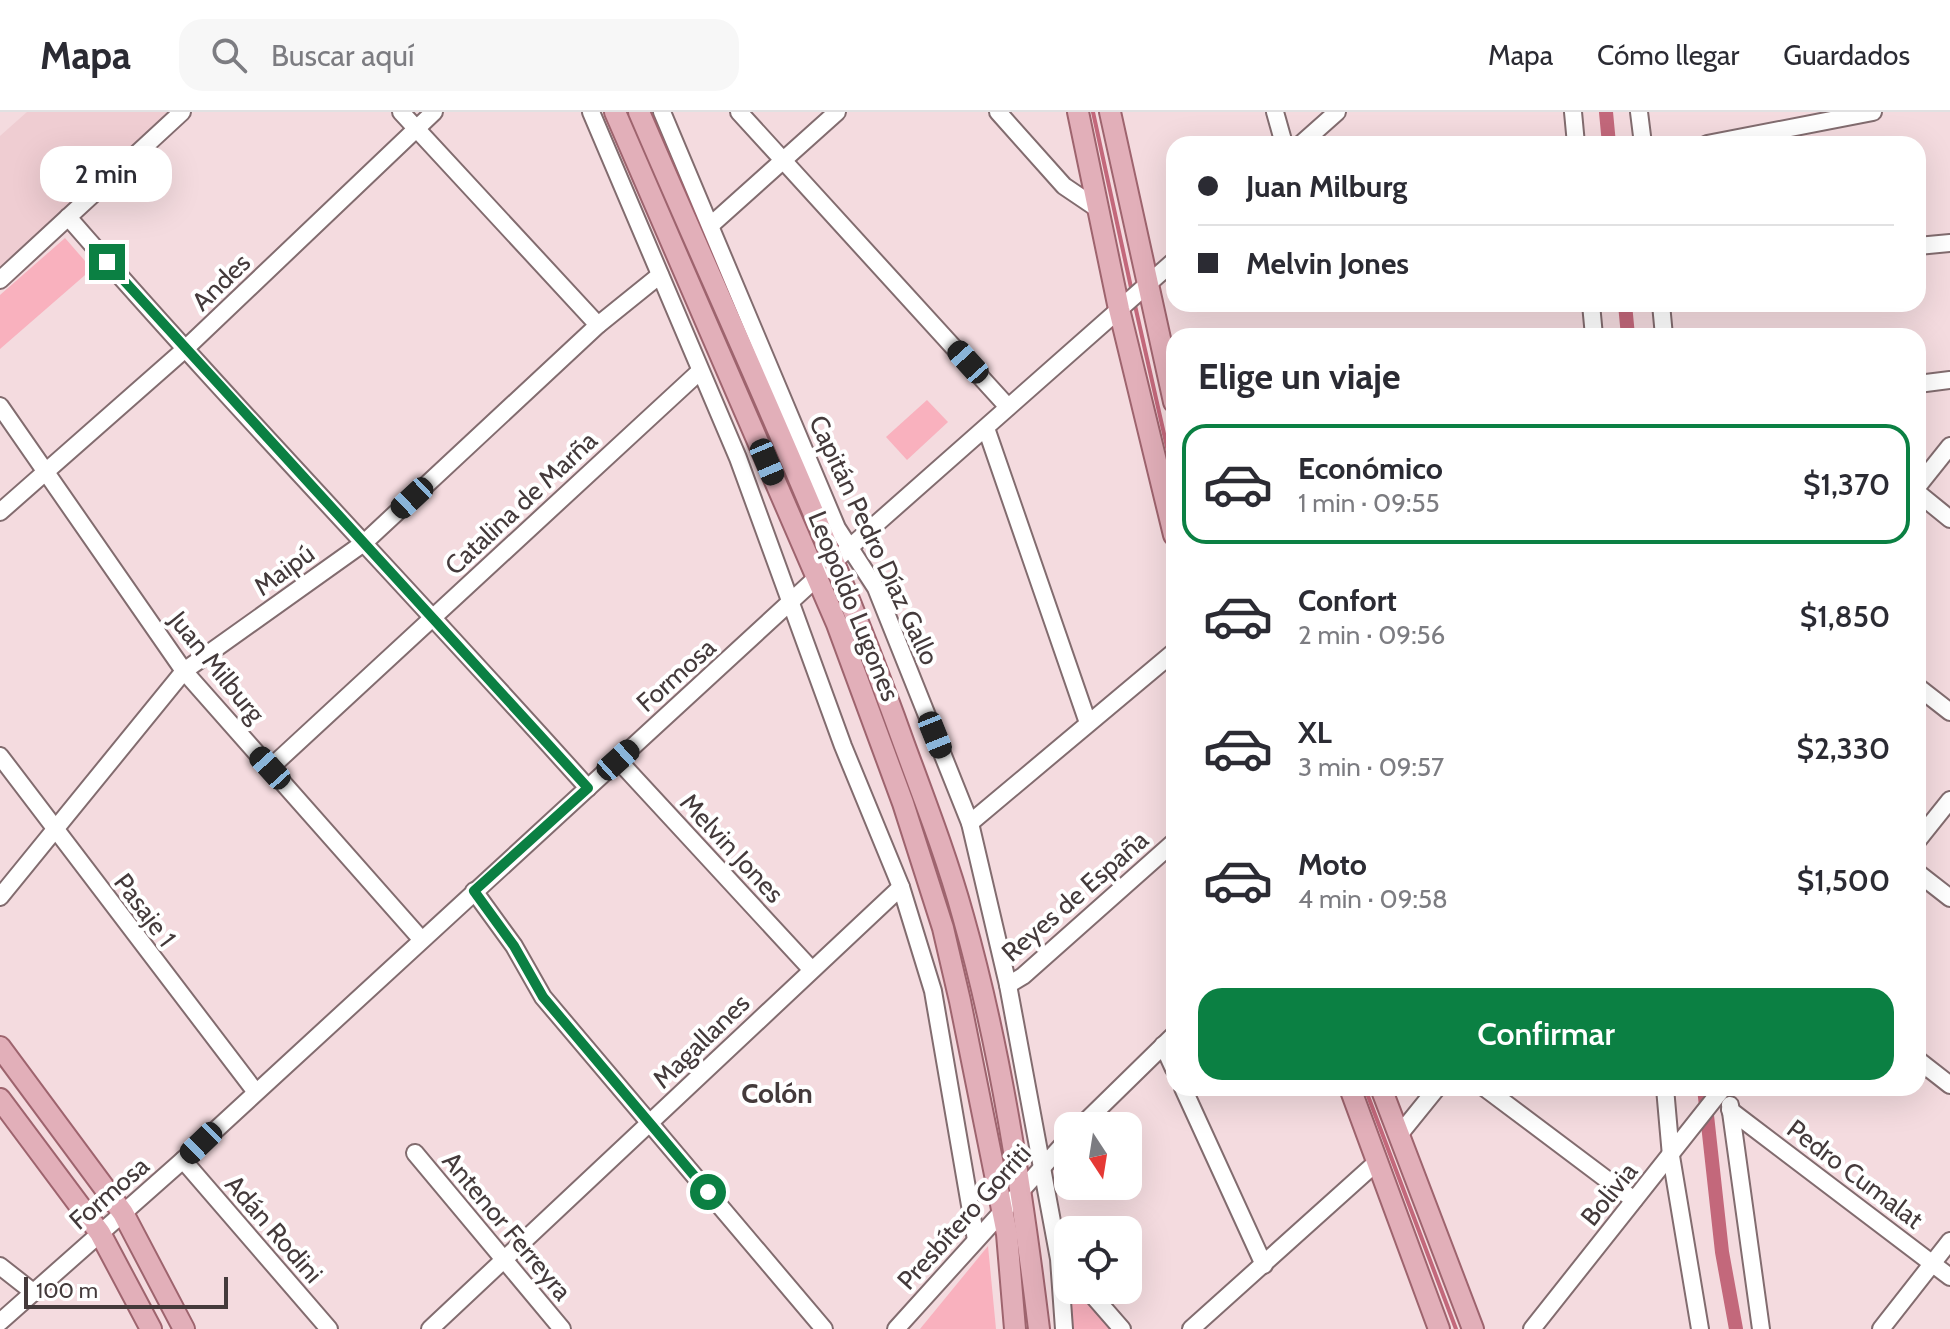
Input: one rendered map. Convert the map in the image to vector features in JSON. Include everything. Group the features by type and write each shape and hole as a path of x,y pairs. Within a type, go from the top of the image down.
{"main road":[{"name":"Leopoldo Lugones","path":"615,112 817,579 903,803 943,928 1001,1210 1015,1329"},
{"name":"Leopoldo Lugones","path":"639,112 842,555 876,666 962,913 985,1002 1020,1190 1039,1329"},
{"path":"1078,112 1166,499"},
{"path":"1110,112 1144,288 1166,372"},
{"path":"0,1047 123,1213 184,1329"},
{"path":"1353,1096 1439,1329"},
{"path":"1384,1096 1473,1329"},
{"path":"0,1099 100,1233 151,1329"}],"street":[{"path":"0,280 182,112"},
{"path":"401,112 598,325"},
{"name":"Andes","path":"0,512 184,350 434,112"},
{"path":"591,112 738,458 843,746 901,887 933,991 976,1240"},
{"name":"Capitán Pedro Díaz Gallo","path":"662,112 711,225 842,555 876,588 970,823 1008,985 1054,1218"},
{"path":"739,112 1008,407"},
{"path":"711,225 837,112"},
{"path":"998,112 1064,186 1098,209"},
{"path":"1275,112 1282,136"},
{"path":"1310,136 1337,112"},
{"path":"1573,112 1575,136"},
{"path":"1639,112 1642,136"},
{"path":"1748,136 1873,112"},
{"path":"68,217 184,350 434,616 588,788"},
{"path":"1926,245 1950,243"},
{"name":"Formosa","path":"0,1322 183,1160 842,555 1166,268"},
{"name":"Maipú","path":"0,897 184,671 365,542 598,325 660,275"},
{"name":"Catalina de Marña","path":"270,768 699,372"},
{"path":"1926,383 1950,380"},
{"name":"Juan Milburg","path":"0,406 184,671 421,939"},
{"path":"986,428 1088,723"},
{"path":"1926,476 1950,446"},
{"path":"1926,500 1950,519"},
{"path":"970,823 1166,659"},
{"path":"1926,693 1950,712"},
{"name":"Pasaje 1","path":"0,756 255,1091"},
{"name":"Melvin Jones","path":"618,760 811,969"},
{"path":"1926,830 1950,800"},
{"name":"Reyes de España","path":"1008,985 1023,976 1166,849"},
{"path":"1926,879 1950,898"},
{"name":"Magallanes","path":"430,1329 505,1262 901,887"},
{"path":"474,891 514,946 543,997 824,1329"},
{"path":"1095,1112 1166,1042"},
{"path":"1926,1066 1950,1085"},
{"path":"1187,1096 1264,1265"},
{"path":"1399,1135 1431,1096"},
{"path":"1496,1096 1634,1200"},
{"path":"1666,1096 1671,1156 1700,1329"},
{"name":"Bolivia","path":"1532,1329 1719,1096"},
{"path":"1727,1096 1761,1329"},
{"name":"Pedro Cumalat","path":"1730,1110 1950,1277"},
{"name":"Antenor Ferreyra","path":"415,1153 562,1329"},
{"name":"Presbítero Gorriti","path":"896,1329 1054,1153"},
{"name":"Adán Rodini","path":"183,1160 329,1329"},
{"path":"1191,1329 1378,1161"},
{"path":"1881,1329 1950,1241"},
{"path":"0,1266 33,1292"},
{"name":"Capitán Pedro Díaz Gallo","path":"1064,1304 1064,1329"},
{"path":"1100,1304 1122,1329"}],"shaded area":[{"path":"27,112 172,112 0,267 0,136"},
{"path":"65,238 92,269 0,349 0,295"},
{"path":"927,400 948,422 907,460 886,437"},
{"path":"988,1246 996,1329 920,1329"},
{"path":"1069,1304 1093,1304 1116,1329 1070,1329"}],"waterway":[{"path":"1093,112 1132,292"},
{"path":"1606,112 1608,136"},
{"path":"1134,301 1166,443"},
{"path":"1626,312 1627,328"},
{"path":"1368,1096 1456,1329"},
{"path":"1705,1096 1722,1252 1736,1329"}],"district":[{"name":"Colón","path":"777,1093"}],"route":[{"path":"107,262 184,350 434,616 588,788 474,891 514,946 543,997 708,1192"}]}
